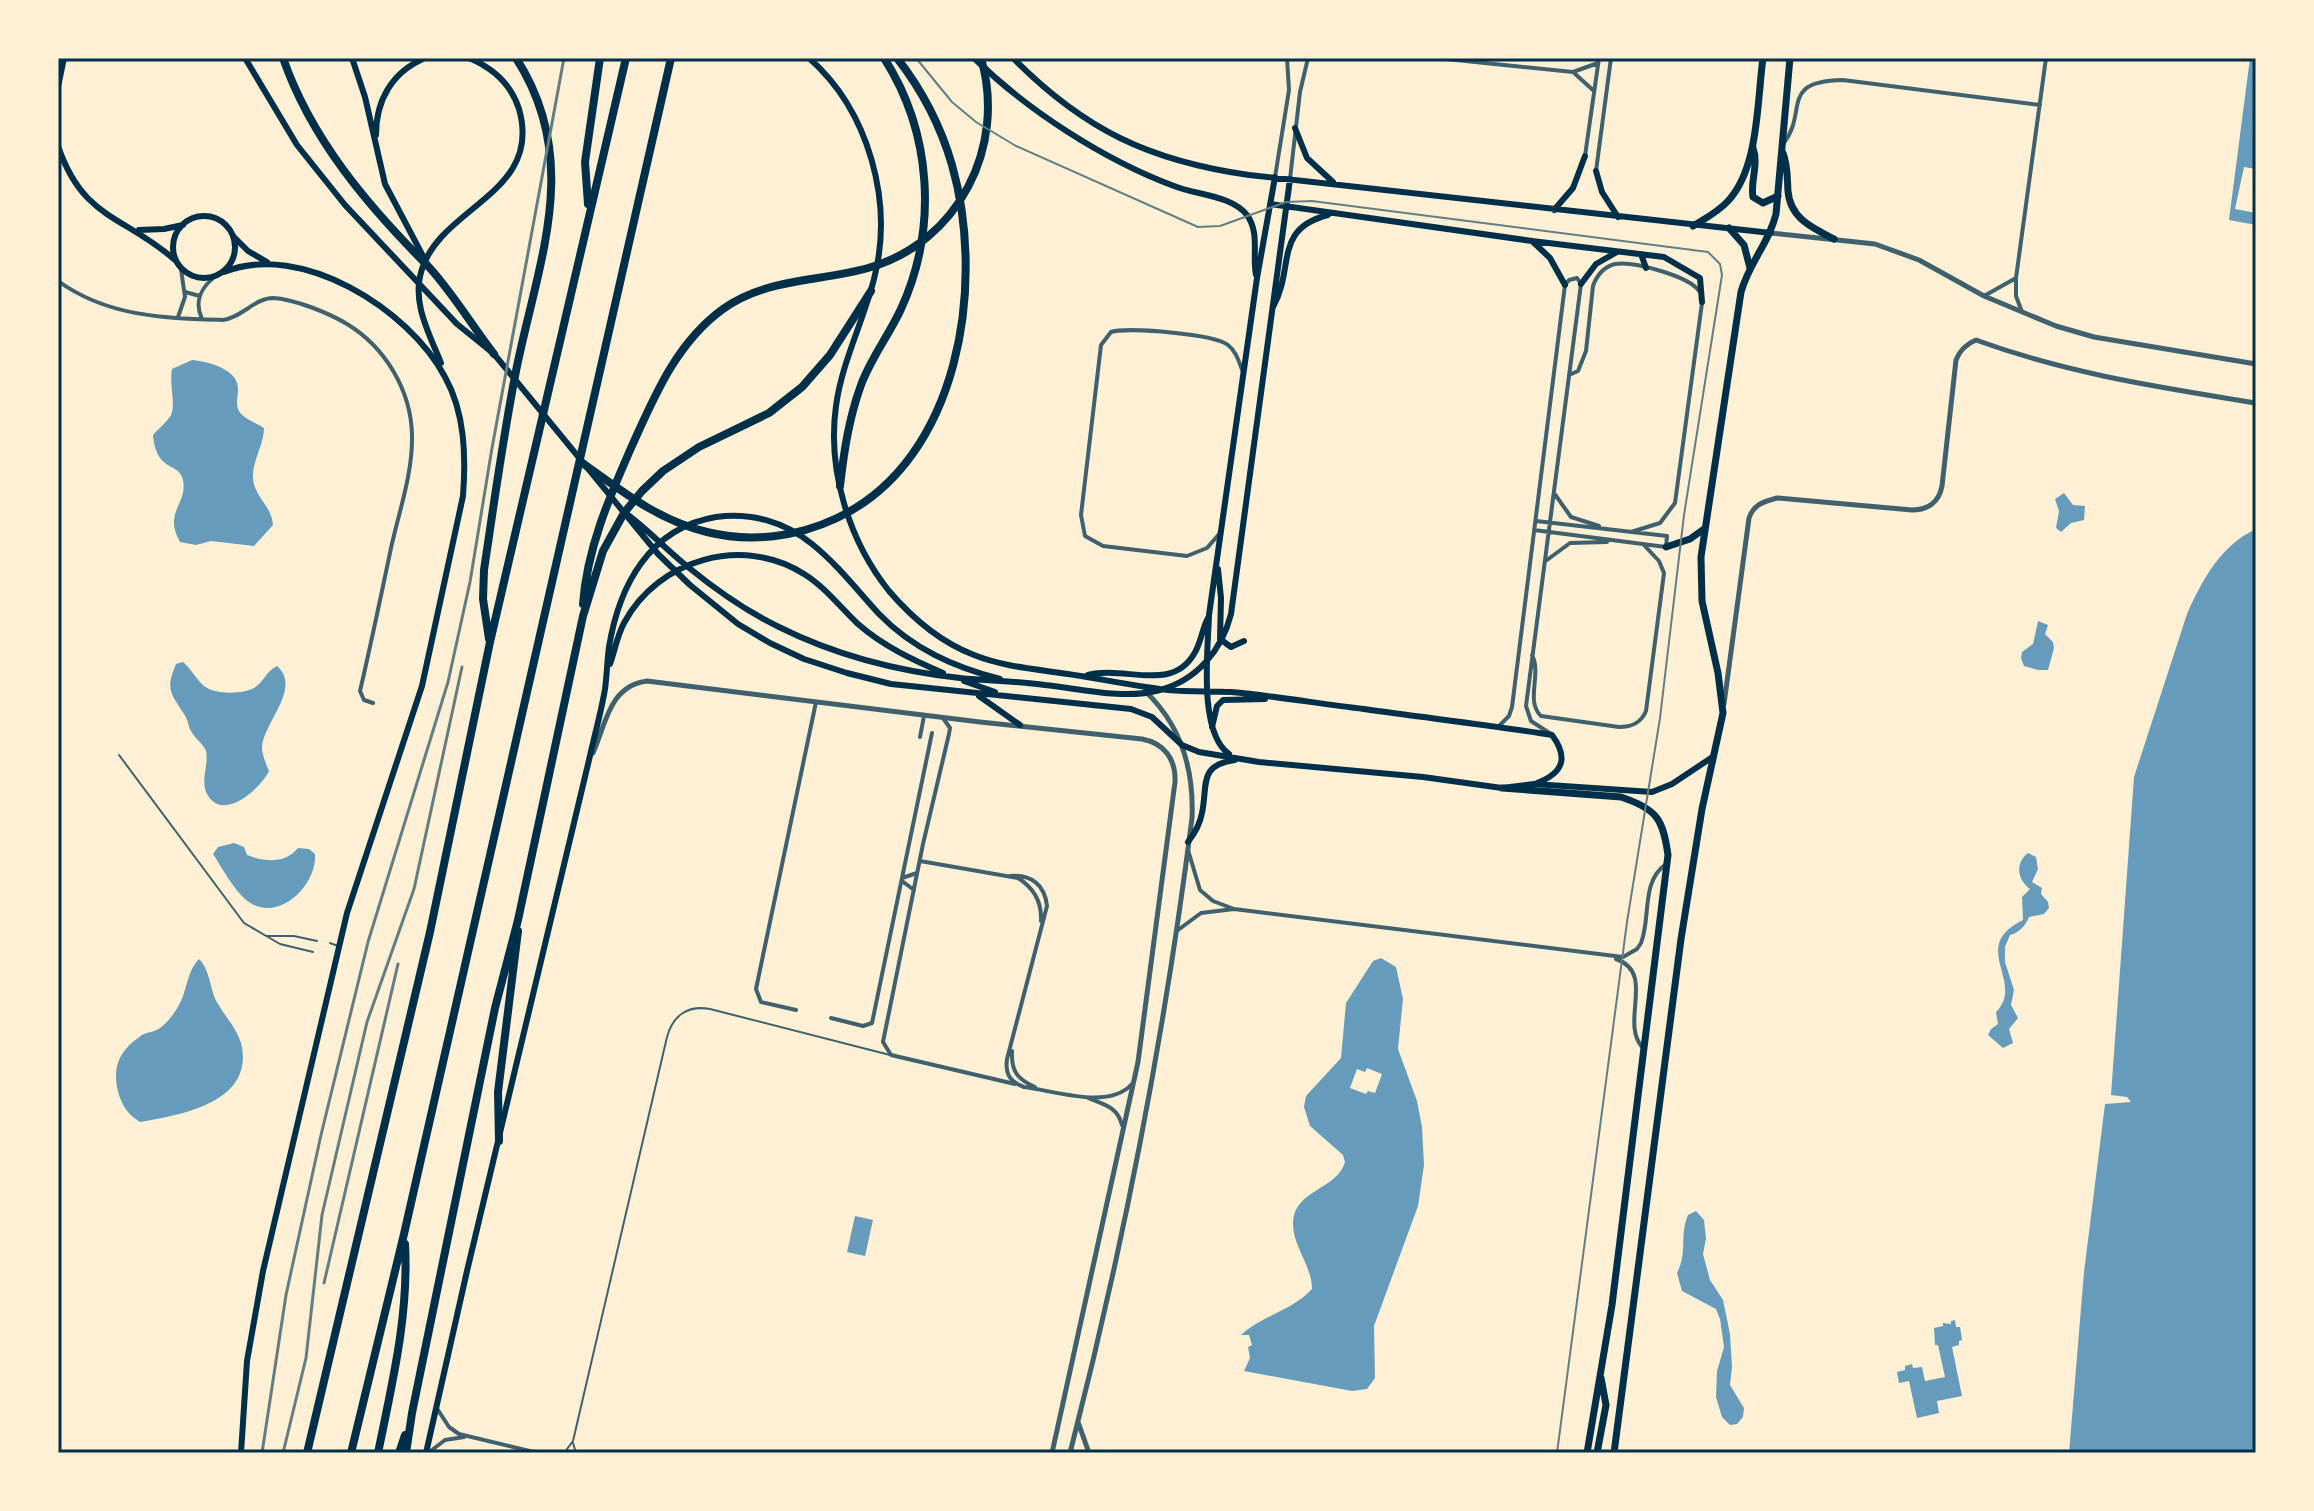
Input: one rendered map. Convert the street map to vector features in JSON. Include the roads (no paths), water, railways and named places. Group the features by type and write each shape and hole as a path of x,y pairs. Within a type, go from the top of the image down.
{"highway":[{"path":"283,58 305,108 333,155 408,249 427,265 494,354"},
{"path":"490,642 484,613 484,570 512,392 550,215 553,184 545,123 532,86 516,58"},
{"path":"589,211 585,162 600,58"},
{"path":"307,1453 430,932 490,642 626,58"},
{"path":"351,1453 404,1234 671,58"},
{"path":"840,486 856,399 868,368 907,293 918,258 924,223 924,170 918,135 907,101 884,58"},
{"path":"581,462 639,503 677,522 722,535 768,537 828,523 868,500 902,468 928,430 945,390 957,348 966,283 956,183 941,134 919,90 897,58"},
{"path":"583,616 587,575 604,511 667,372 693,336 724,308 747,294 802,279 868,268 896,257 934,231 955,209 977,169 986,139 988,93 981,58"},
{"path":"406,1453 495,1008 518,920 583,616 609,538 642,491 663,471 686,454 769,413 802,387 830,355 871,291"},
{"path":"499,1141 498,1092 516,958 518,920"},
{"path":"378,1453 405,1301 404,1234"},
{"path":"399,1453 412,1413"}],"main road":[{"path":"58,87 64,58"},
{"path":"245,58 297,145 358,219 465,333 494,354 619,509 674,570 731,619 787,652 847,673 891,684 1138,710 1157,721 1182,745 1199,752 1368,774 1621,797 1649,808 1664,830 1668,860 1601,1376 1586,1452"},
{"path":"352,58 389,194 427,265"},
{"path":"376,150 377,119 384,94 405,68 425,58"},
{"path":"241,1453 247,1361 256,1301 339,946 360,868 422,686 463,496 463,436 457,406 419,303 421,270 438,242 508,177 521,143 521,119 508,86 491,69 469,58"},
{"path":"809,58 837,89 857,120 869,153 879,204 878,257 871,291 844,371 836,406 835,453 840,486 866,557 888,589 926,628 949,644 988,660 1172,690 1272,698 1552,735 1561,747 1561,764 1550,778 1534,784"},
{"path":"974,58 1007,88 1048,117 1130,167 1181,189 1239,208 1254,230 1257,278"},
{"path":"1013,58 1083,118 1136,147 1195,166 1771,233"},
{"path":"1693,226 1720,209 1734,195 1745,176 1763,58"},
{"path":"1614,1453 1662,1068 1702,809 1723,713 1718,673 1702,601 1701,557 1740,300 1750,268 1771,233 1778,196 1790,58"},
{"path":"1295,128 1310,163 1336,184"},
{"path":"58,146 73,181 85,197 116,222 135,230 176,261 181,269 197,278 216,276 243,265 274,265 326,277 374,301 415,335 446,378"},
{"path":"1752,146 1756,160 1753,197 1763,203 1778,196"},
{"path":"1782,147 1794,211 1807,225 1834,239"},
{"path":"1554,210 1573,188 1585,156"},
{"path":"1596,171 1602,192 1618,217"},
{"path":"1233,757 1219,746 1211,729 1209,615 1257,278 1275,177"},
{"path":"619,509 714,588 745,609 790,632 873,662 957,677 1139,694 1171,687 1207,662 1225,635 1231,614 1290,179"},
{"path":"1270,204 1664,257 1700,278 1702,302"},
{"path":"1271,310 1282,286 1293,236 1306,223 1333,214"},
{"path":"135,230 164,229 183,225 191,219 212,217 222,221 234,237 256,256 274,265"},
{"path":"176,261 174,242 183,225"},
{"path":"1729,228 1744,245 1750,268"},
{"path":"224,272 234,256 234,237"},
{"path":"1532,241 1553,262 1565,285"},
{"path":"1581,284 1596,264 1617,252"},
{"path":"1641,254 1646,268"},
{"path":"427,1453 589,760 612,633 626,586 644,558 668,536 688,525 709,519 742,516 774,522 812,544 840,569 878,613 910,641 946,662 1000,679"},
{"path":"1666,547 1690,539 1705,528"},
{"path":"607,671 623,624 656,585 700,561 741,554 772,559 792,567 815,581 856,622 894,650 954,678 1006,696"},
{"path":"1217,562 1221,598 1219,636 1228,646 1235,647 1244,641"},
{"path":"1085,676 1102,672 1156,676 1174,672 1193,656 1209,615"},
{"path":"977,694 1020,725"},
{"path":"1211,729 1217,706 1223,700 1272,698"},
{"path":"1502,788 1534,784 1652,792 1672,784 1714,756"},
{"path":"1188,845 1200,822 1210,771 1221,762 1243,759"},
{"path":"1597,1453 1606,1405 1601,1376"}],"street":[{"path":"1275,177 1289,90 1287,58"},
{"path":"1290,179 1295,128 1308,58"},
{"path":"1436,58 1573,72 1598,60"},
{"path":"1596,171 1611,58"},
{"path":"2022,313 2016,296 2016,278 2046,58"},
{"path":"1585,156 1598,60"},
{"path":"1573,72 1594,91"},
{"path":"1782,147 1791,131 1800,96 1814,84 1826,80 2040,105"},
{"path":"1771,233 1875,244 1905,253 2022,313 2094,337 2256,364"},
{"path":"1569,375 1578,371 1585,357 1593,286 1598,276 1615,264 1646,268 1692,282 1698,289 1702,302 1675,503 1660,523 1631,532"},
{"path":"178,317 185,292 181,269"},
{"path":"202,319 198,307 200,296 216,276"},
{"path":"1499,726 1509,716 1512,707 1565,285 1574,277 1581,284 1526,710 1531,721 1552,735"},
{"path":"1984,296 2016,278"},
{"path":"58,281 106,308 126,313 230,319 262,300 273,298 338,318 364,336 385,358 396,375 410,414 411,455 360,691 364,700 373,703"},
{"path":"185,292 200,296"},
{"path":"1221,531 1207,548 1187,556 1103,546 1085,536 1081,515 1101,345 1111,332 1128,328 1211,338 1232,348 1244,373"},
{"path":"1723,713 1749,518 1753,509 1777,498 1912,510 1922,510 1932,505 1941,491 1956,360 1970,342 1976,340 2047,364 2111,379 2256,403"},
{"path":"1554,493 1571,517 1605,529"},
{"path":"1534,530 1666,547 1667,536 1536,521"},
{"path":"1545,561 1556,550 1570,543 1614,541"},
{"path":"1532,655 1536,664 1534,705 1541,716 1619,727 1628,727 1643,719 1664,573 1659,561 1643,544"},
{"path":"589,760 615,698 624,689 641,682 1148,740 1164,749 1173,764 1175,782 1133,1082 1052,1453"},
{"path":"1070,1453 1136,1164 1157,1053 1192,818 1192,788 1182,745 1160,706 1136,684"},
{"path":"796,1010 761,1002 756,989 816,702"},
{"path":"920,737 924,715"},
{"path":"943,718 950,728 949,734 883,1034 886,1050 891,1055 1086,1097 1113,1097 1126,1091 1133,1082"},
{"path":"831,1018 863,1026 872,1023 932,733"},
{"path":"1188,845 1200,890 1213,901 1234,909"},
{"path":"1614,958 1627,956 1641,943 1651,883 1668,860"},
{"path":"920,861 1028,877 1042,889 1047,906 1006,1068 1015,1084"},
{"path":"902,880 917,873"},
{"path":"902,880 914,890"},
{"path":"1175,932 1196,914 1234,909 1614,958 1626,963 1635,974 1634,1033 1642,1047"},
{"path":"1012,1047 1013,1070 1017,1077 1041,1089"},
{"path":"1086,1097 1110,1107 1118,1114 1123,1131"},
{"path":"436,1407 449,1427 471,1438 538,1453"},
{"path":"1078,1421 1089,1453"},
{"path":"427,1453 445,1440 471,1438"}],"lane":[{"path":"119,755 233,910 250,928 280,944 313,952"},
{"path":"265,936 300,936 317,941"},
{"path":"330,943 339,946"},
{"path":"328,956 336,958"},
{"path":"564,1453 573,1441 667,1037 677,1016 699,1007 710,1009 891,1055"},
{"path":"573,1441 576,1453"}],"water":[{"path":"2250,58 2256,58 2256,225 2229,220"},
{"path":"192,360 230,373 238,386 237,406 240,412 264,428 253,478 273,525 254,546 211,541 196,545 180,542 175,532 175,516 184,488 183,480 181,474 159,456 153,435 171,415 172,369"},
{"path":"2064,493 2073,505 2085,506 2084,520 2071,523 2061,532 2056,528 2059,511 2055,499"},
{"path":"2256,529 2256,1453 2069,1453 2084,1272 2105,1104 2131,1102 2127,1097 2111,1095 2134,777 2193,601 2206,576 2223,554"},
{"path":"2038,621 2048,625 2045,634 2053,642 2048,670 2024,666 2021,658 2022,652 2033,644"},
{"path":"183,662 204,686 222,692 254,688 277,666 284,675 284,695 262,747 269,771 250,794 231,804 214,802 207,794 204,784 206,751 191,731 171,691 176,664"},
{"path":"234,843 244,847 247,855 268,860 287,857 298,848 309,849 315,854 310,877 296,896 286,903 263,908 252,904 235,888 213,854 218,847"},
{"path":"2028,853 2036,857 2038,869 2032,882 2042,888 2041,894 2049,908 2044,914 2029,917 2022,928 2010,935 2005,947 2005,962 2014,990 2011,1005 2018,1018 2009,1029 2013,1043 2003,1048 1988,1035 1998,1024 1996,1012 2004,1001 2005,989 1998,953 2007,930 2023,920 2022,897 2030,889 2022,881 2019,866"},
{"path":"1381,958 1396,967 1403,999 1398,1049 1417,1101 1424,1165 1418,1206 1374,1326 1375,1378 1367,1389 1352,1391 1244,1371 1250,1358 1248,1347 1252,1345 1249,1335 1241,1335 1258,1322 1295,1303 1312,1289 1294,1231 1295,1211 1308,1196 1334,1179 1345,1162 1343,1155 1310,1126 1304,1107 1306,1096 1341,1058 1346,1003 1373,961"},
{"path":"199,959 206,969 215,998 240,1041 242,1066 236,1081 210,1103 140,1122 128,1112 120,1098 116,1070 120,1057 135,1040 158,1029 171,1017 180,1004 191,971"},
{"path":"1696,1211 1704,1220 1706,1238 1703,1254 1710,1280 1723,1300 1730,1334 1730,1385 1744,1408 1743,1417 1737,1424 1730,1425 1722,1417 1716,1397 1717,1371 1724,1347 1720,1319 1716,1309 1682,1291 1677,1273 1682,1258 1685,1223 1688,1215"},
{"path":"855,1216 873,1220 865,1256 847,1252"},
{"path":"1955,1320 1956,1327 1960,1327 1962,1340 1952,1347 1962,1396 1937,1401 1939,1413 1917,1418 1909,1381 1899,1383 1897,1372 1912,1364 1913,1368 1922,1367 1925,1381 1945,1377 1938,1345 1935,1345 1934,1328"}],"tram line":[{"path":"916,58 952,102 976,122 1016,146 1198,227 1220,226 1286,202 1312,201 1708,252 1720,264 1722,275 1684,515 1660,718 1627,922 1557,1453"}],"railway":[{"path":"262,1453 286,1295 321,1135 368,942 448,682 470,582 564,58"},
{"path":"283,1453 306,1358 322,1215 367,1022 414,889 462,667"},
{"path":"324,1283 398,964"}]}
